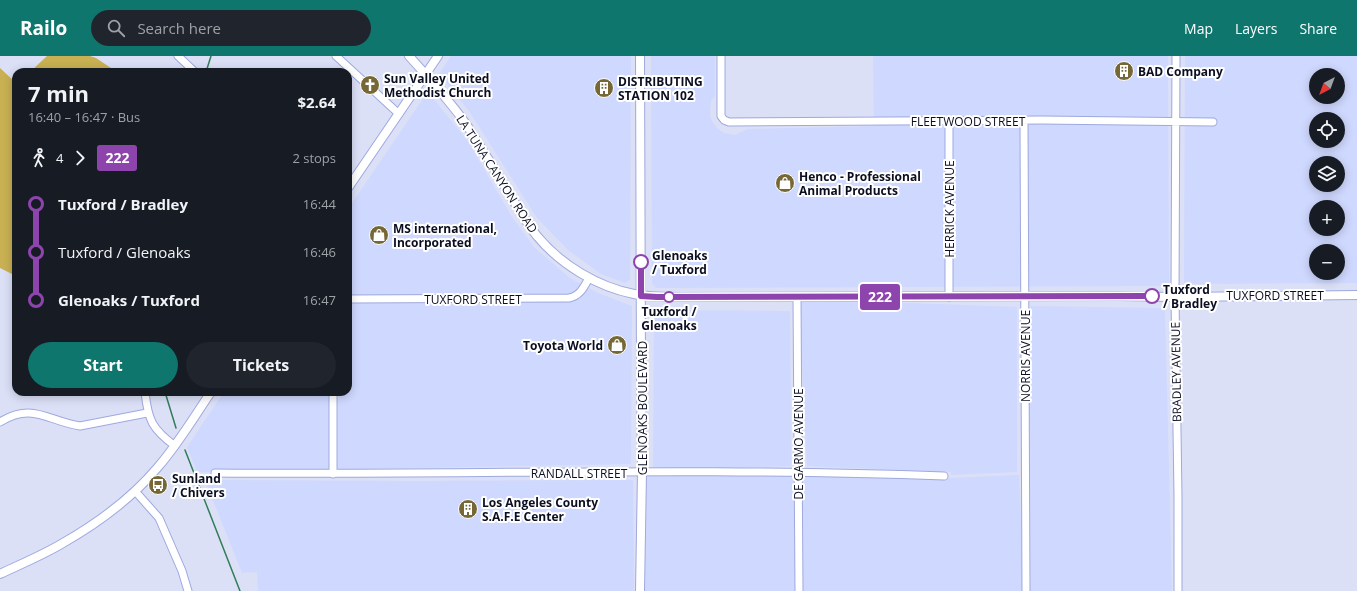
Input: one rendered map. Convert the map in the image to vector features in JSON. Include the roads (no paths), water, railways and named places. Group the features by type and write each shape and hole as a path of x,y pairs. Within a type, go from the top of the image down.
{"main road":[{"name":"LA TUNA CANYON ROAD","path":"410,56 465,123 525,220 547,247 564,262 589,278 607,286 641,296"},
{"path":"352,182 438,56"},
{"name":"GLENOAKS BOULEVARD","path":"640,56 642,472 640,591"},
{"name":"TUXFORD STREET","path":"641,296 1176,297 1357,295"},
{"path":"0,574 62,544 79,534 106,515 135,491 158,467 175,446 208,396"}],"street":[{"path":"178,56 191,68"},
{"path":"336,56 349,68"},
{"name":"FLEETWOOD STREET","path":"721,56 721,116 724,120 729,122 1213,122"},
{"name":"BRADLEY AVENUE","path":"1176,56 1178,591"},
{"path":"352,71 399,114"},
{"name":"HERRICK AVENUE","path":"949,121 949,296"},
{"name":"NORRIS AVENUE","path":"1024,121 1026,591"},
{"name":"TUXFORD STREET","path":"352,299 569,298 575,296 581,291 589,278"},
{"name":"DE GARMO AVENUE","path":"797,297 799,591"},
{"path":"146,396 148,413 153,425 162,437 175,446"},
{"path":"332,396 333,474"},
{"path":"0,422 22,412 35,412 70,425 80,426 148,413"},
{"name":"RANDALL STREET","path":"215,474 799,471 944,476"},
{"path":"135,491 159,518 182,571 188,591"}],"waterway":[{"path":"207,68 211,56"},
{"path":"166,396 176,428"},
{"path":"185,450 240,591"}],"place":[{"name":"BAD Company","path":"1124,71"},
{"name":"Sun Valley United Methodist Church","path":"370,85"},
{"name":"DISTRIBUTING STATION 102","path":"604,88"},
{"name":"Henco - Professional Animal Products","path":"785,183"},
{"name":"MS international, Incorporated","path":"379,235"},
{"name":"Glenoaks / Tuxford","path":"641,262"},
{"name":"Tuxford / Bradley","path":"1152,296"},
{"name":"Tuxford / Glenoaks","path":"669,297"},
{"name":"Toyota World","path":"617,345"},
{"name":"Sunland / Chivers","path":"158,485"},
{"name":"Los Angeles County S.A.F.E Center","path":"468,509"}]}
